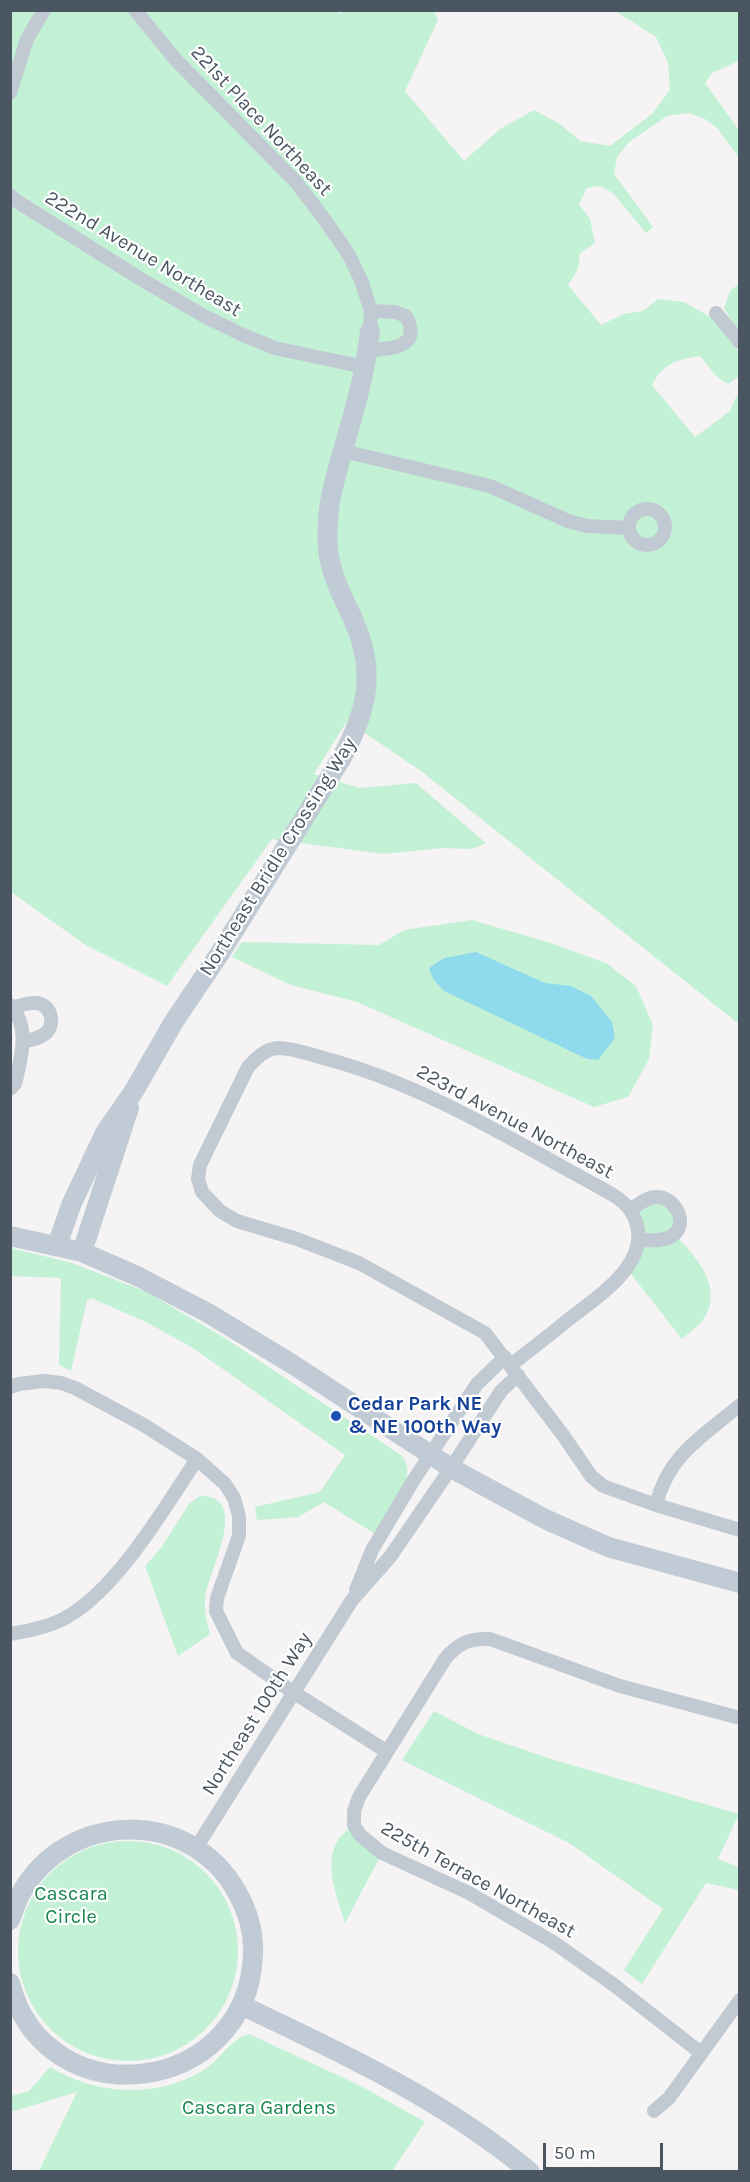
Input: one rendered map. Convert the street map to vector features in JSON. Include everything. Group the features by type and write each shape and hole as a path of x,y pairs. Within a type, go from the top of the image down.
{"street":[{"path":"10,93 27,39 44,10"},
{"name":"221st Place Northeast","path":"135,10 176,60 296,182 349,255 361,280 368,340"},
{"name":"222nd Avenue Northeast","path":"12,200 204,316 275,348 368,340"},
{"path":"716,313 740,342"},
{"name":"Northeast Bridle Crossing Way","path":"57,1245 72,1203 105,1133 134,1091 173,1023 220,953 356,733 364,708 368,682 366,654 358,629 332,569 328,552 328,513 332,486 343,451 368,340"},
{"path":"343,451 490,486 568,521 587,526 628,528"},
{"path":"13,1087 24,1041 22,1024 12,1006 41,1004 48,1010 51,1018 49,1030 36,1039 24,1041"},
{"name":"223rd Avenue Northeast","path":"511,1366 485,1333 359,1263 297,1239 237,1221 220,1211 202,1192 198,1179 204,1153 248,1067 267,1051 278,1048 347,1064 450,1105 609,1193 630,1210"},
{"name":"Northeast Bridle Crossing Way","path":"82,1252 134,1091"},
{"path":"654,1197 663,1197 670,1201 677,1208 680,1218 680,1227 674,1235 665,1239 639,1240 630,1210 654,1197"},
{"path":"10,1236 82,1252 137,1276 208,1313 292,1364 451,1468 528,1511 608,1547 740,1583"},
{"name":"Northeast 100th Way","path":"352,1600 372,1550 413,1481 477,1384 511,1366 619,1279 632,1259 639,1240"},
{"path":"511,1366 591,1476 603,1486 619,1494 740,1530"},
{"name":"Northeast 100th Way","path":"196,1848 352,1600 390,1557 451,1468 501,1391 511,1366"},
{"path":"15,1385 44,1381 68,1386 142,1424 197,1459 225,1484 234,1498 240,1516 239,1536 217,1598 216,1611 237,1653 293,1692 386,1751 445,1659 463,1642 476,1638 490,1639 620,1686 740,1718"},
{"path":"656,1505 660,1487 676,1460 740,1405"},
{"path":"10,1634 36,1629 67,1617 99,1593 153,1526 197,1459"},
{"name":"225th Terrace Northeast","path":"386,1751 359,1797 354,1811 354,1825 360,1835 382,1853 469,1893 553,1942 614,1985 701,2053"},
{"path":"10,1920 15,1893 62,1849 83,1838 105,1831 128,1828 152,1830 174,1837 196,1848 216,1864 232,1883 244,1905 249,1921 253,1953 250,1978 242,2005 230,2024 213,2043 194,2057 171,2068 147,2074 122,2075 92,2070 54,2050 37,2034 23,2015 10,1983"},
{"path":"654,2111 669,2098 740,2000"},
{"path":"242,2005 416,2092 503,2150 530,2172"}],"green space":[{"path":"337,10 340,14 345,10 434,11 438,20 405,91 464,161 500,129 534,110 560,124 580,141 610,146 652,114 670,90 668,63 656,37 615,11 739,11 739,61 712,73 705,83 739,130 739,158 717,128 705,119 689,113 667,116 629,142 617,157 614,174 653,227 646,233 613,193 599,186 587,188 579,204 590,219 595,243 580,253 578,269 568,285 601,325 623,314 643,311 658,299 684,302 714,319 739,352 739,376 728,384 717,377 700,356 672,363 661,371 652,385 695,437 730,411 739,395 739,1024 421,771 347,721 314,774 360,788 416,783 486,843 472,849 442,848 383,854 272,839 167,986 87,946 11,892 11,11"},
{"path":"739,284 739,335 724,308 730,291"},
{"path":"472,920 551,943 606,963 636,986 653,1025 649,1059 628,1097 594,1107 357,1002 291,985 232,957 242,942 379,945 404,930"},
{"path":"654,1197 677,1208 675,1235 700,1265 710,1288 711,1300 708,1312 700,1324 682,1339 627,1269 636,1249 630,1210"},
{"path":"11,1248 72,1263 147,1292 228,1340 401,1455 406,1464 405,1484 395,1506 377,1535 324,1502 298,1517 257,1520 255,1507 320,1492 345,1455 193,1348 146,1322 91,1298 87,1300 71,1371 59,1365 61,1278 11,1276"},
{"path":"200,1496 215,1499 223,1508 225,1521 223,1537 205,1598 205,1612 210,1634 178,1656 145,1566 161,1548 189,1504"},
{"path":"434,1711 478,1734 551,1759 739,1814 718,1859 739,1867 739,1890 706,1883 642,1984 624,1970 663,1909 569,1843 402,1760"},
{"path":"354,1825 382,1853 345,1923 335,1891 331,1869 332,1857 334,1847 340,1837"},
{"name":"Cascara Circle","path":"117,1841 139,1841 170,1849 189,1859 206,1873 220,1890 230,1909 236,1929 238,1951 236,1973 230,1993 220,2012 206,2029 189,2043 160,2057 139,2061 117,2061 96,2057 76,2048 58,2036 43,2021 22,1983 18,1962 18,1940 22,1919 31,1899 43,1881 58,1866 96,1845"},
{"name":"Cascara Gardens","path":"249,2034 361,2086 425,2122 392,2171 39,2171 77,2092 11,2112 11,2096 29,2091 50,2067 88,2084 128,2090 149,2089 189,2078 207,2068 232,2044"}],"water":[{"path":"476,952 545,983 571,986 591,996 612,1022 615,1038 598,1060 587,1059 444,991 433,979 429,968 444,958"}],"place":[{"name":"Cedar Park NE & NE 100th Way","path":"336,1416"}]}
